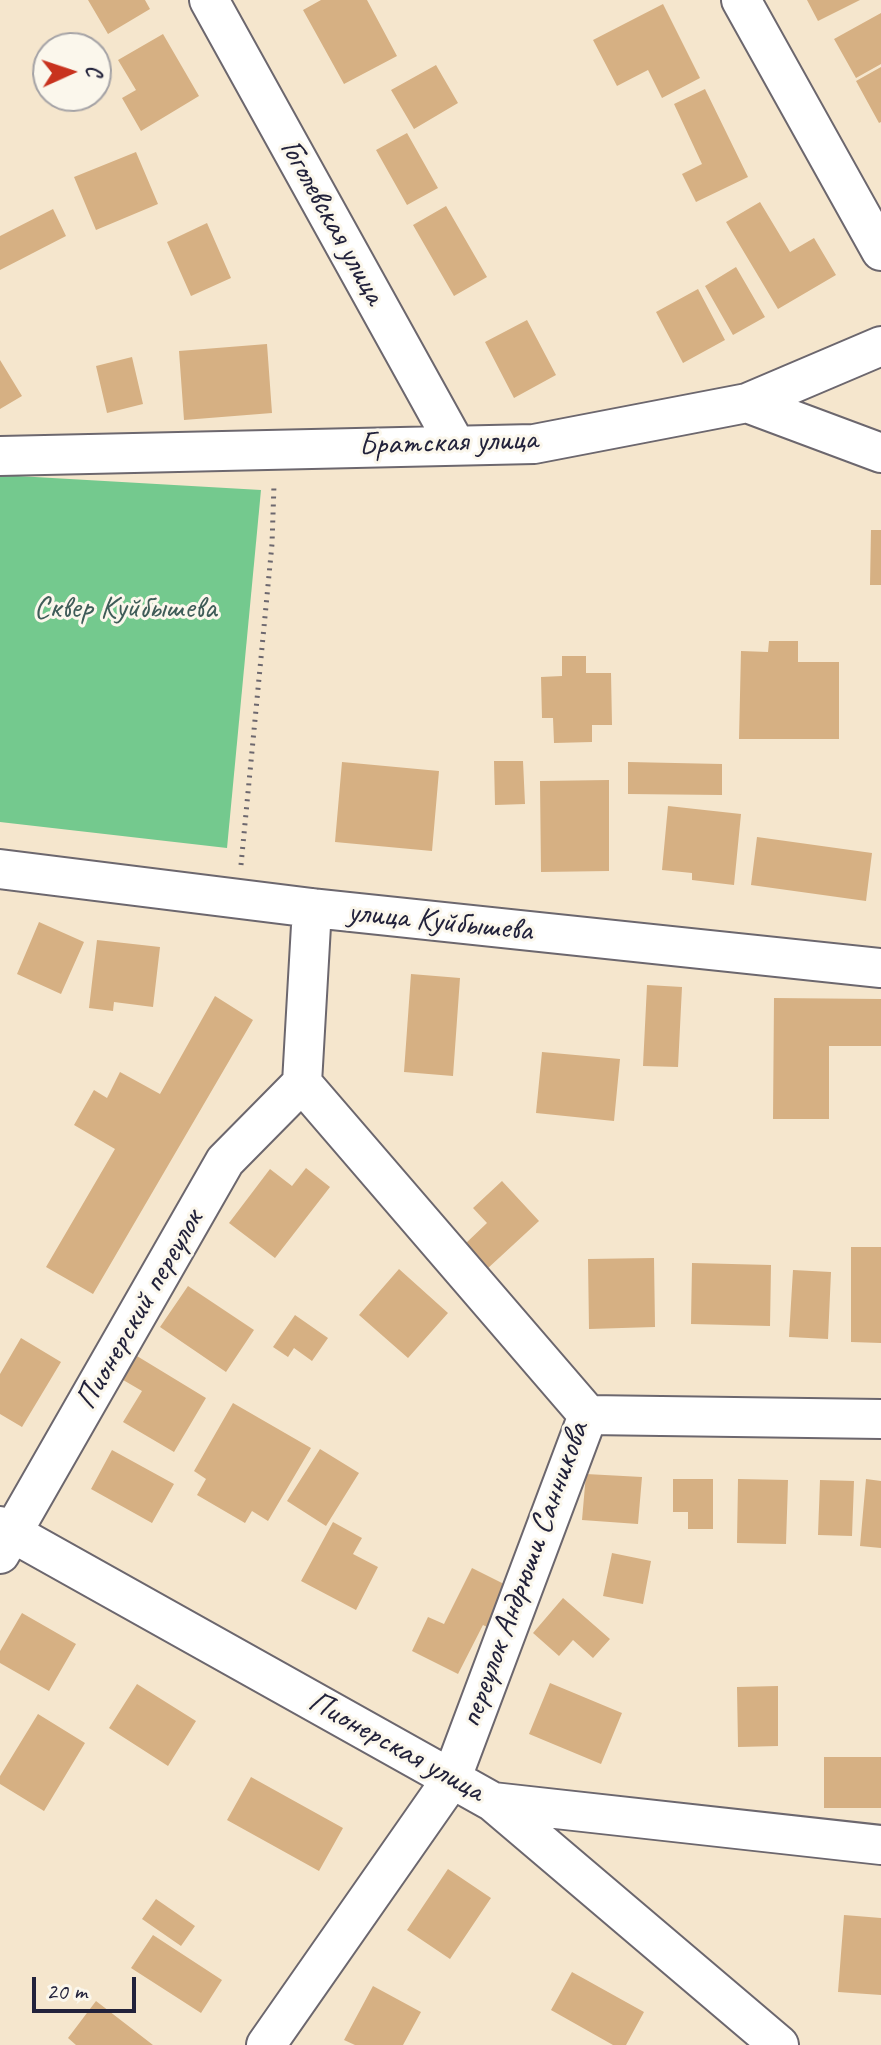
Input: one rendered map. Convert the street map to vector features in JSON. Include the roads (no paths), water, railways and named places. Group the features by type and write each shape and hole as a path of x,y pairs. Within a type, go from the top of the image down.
{"street":[{"name":"Гоголевская улица","path":"209,0 455,444"},
{"path":"741,0 879,243"},
{"name":"Братская улица","path":"0,456 534,444 747,403 881,346"},
{"path":"747,403 881,453"},
{"name":"улица Куйбышева","path":"0,869 312,908 881,968"},
{"path":"302,1083 312,908"},
{"name":"переулок Андрюши Санникова","path":"266,2045 451,1780 588,1415 302,1083"},
{"name":"Пионерский переулок","path":"4,1537 225,1161 302,1083"},
{"path":"588,1415 881,1419"},
{"name":"Пионерская улица","path":"4,1537 493,1802 881,1845"},
{"path":"493,1802 779,2045"}],"park label":[{"name":"Сквер Куйбышева","path":"125,609"}]}
